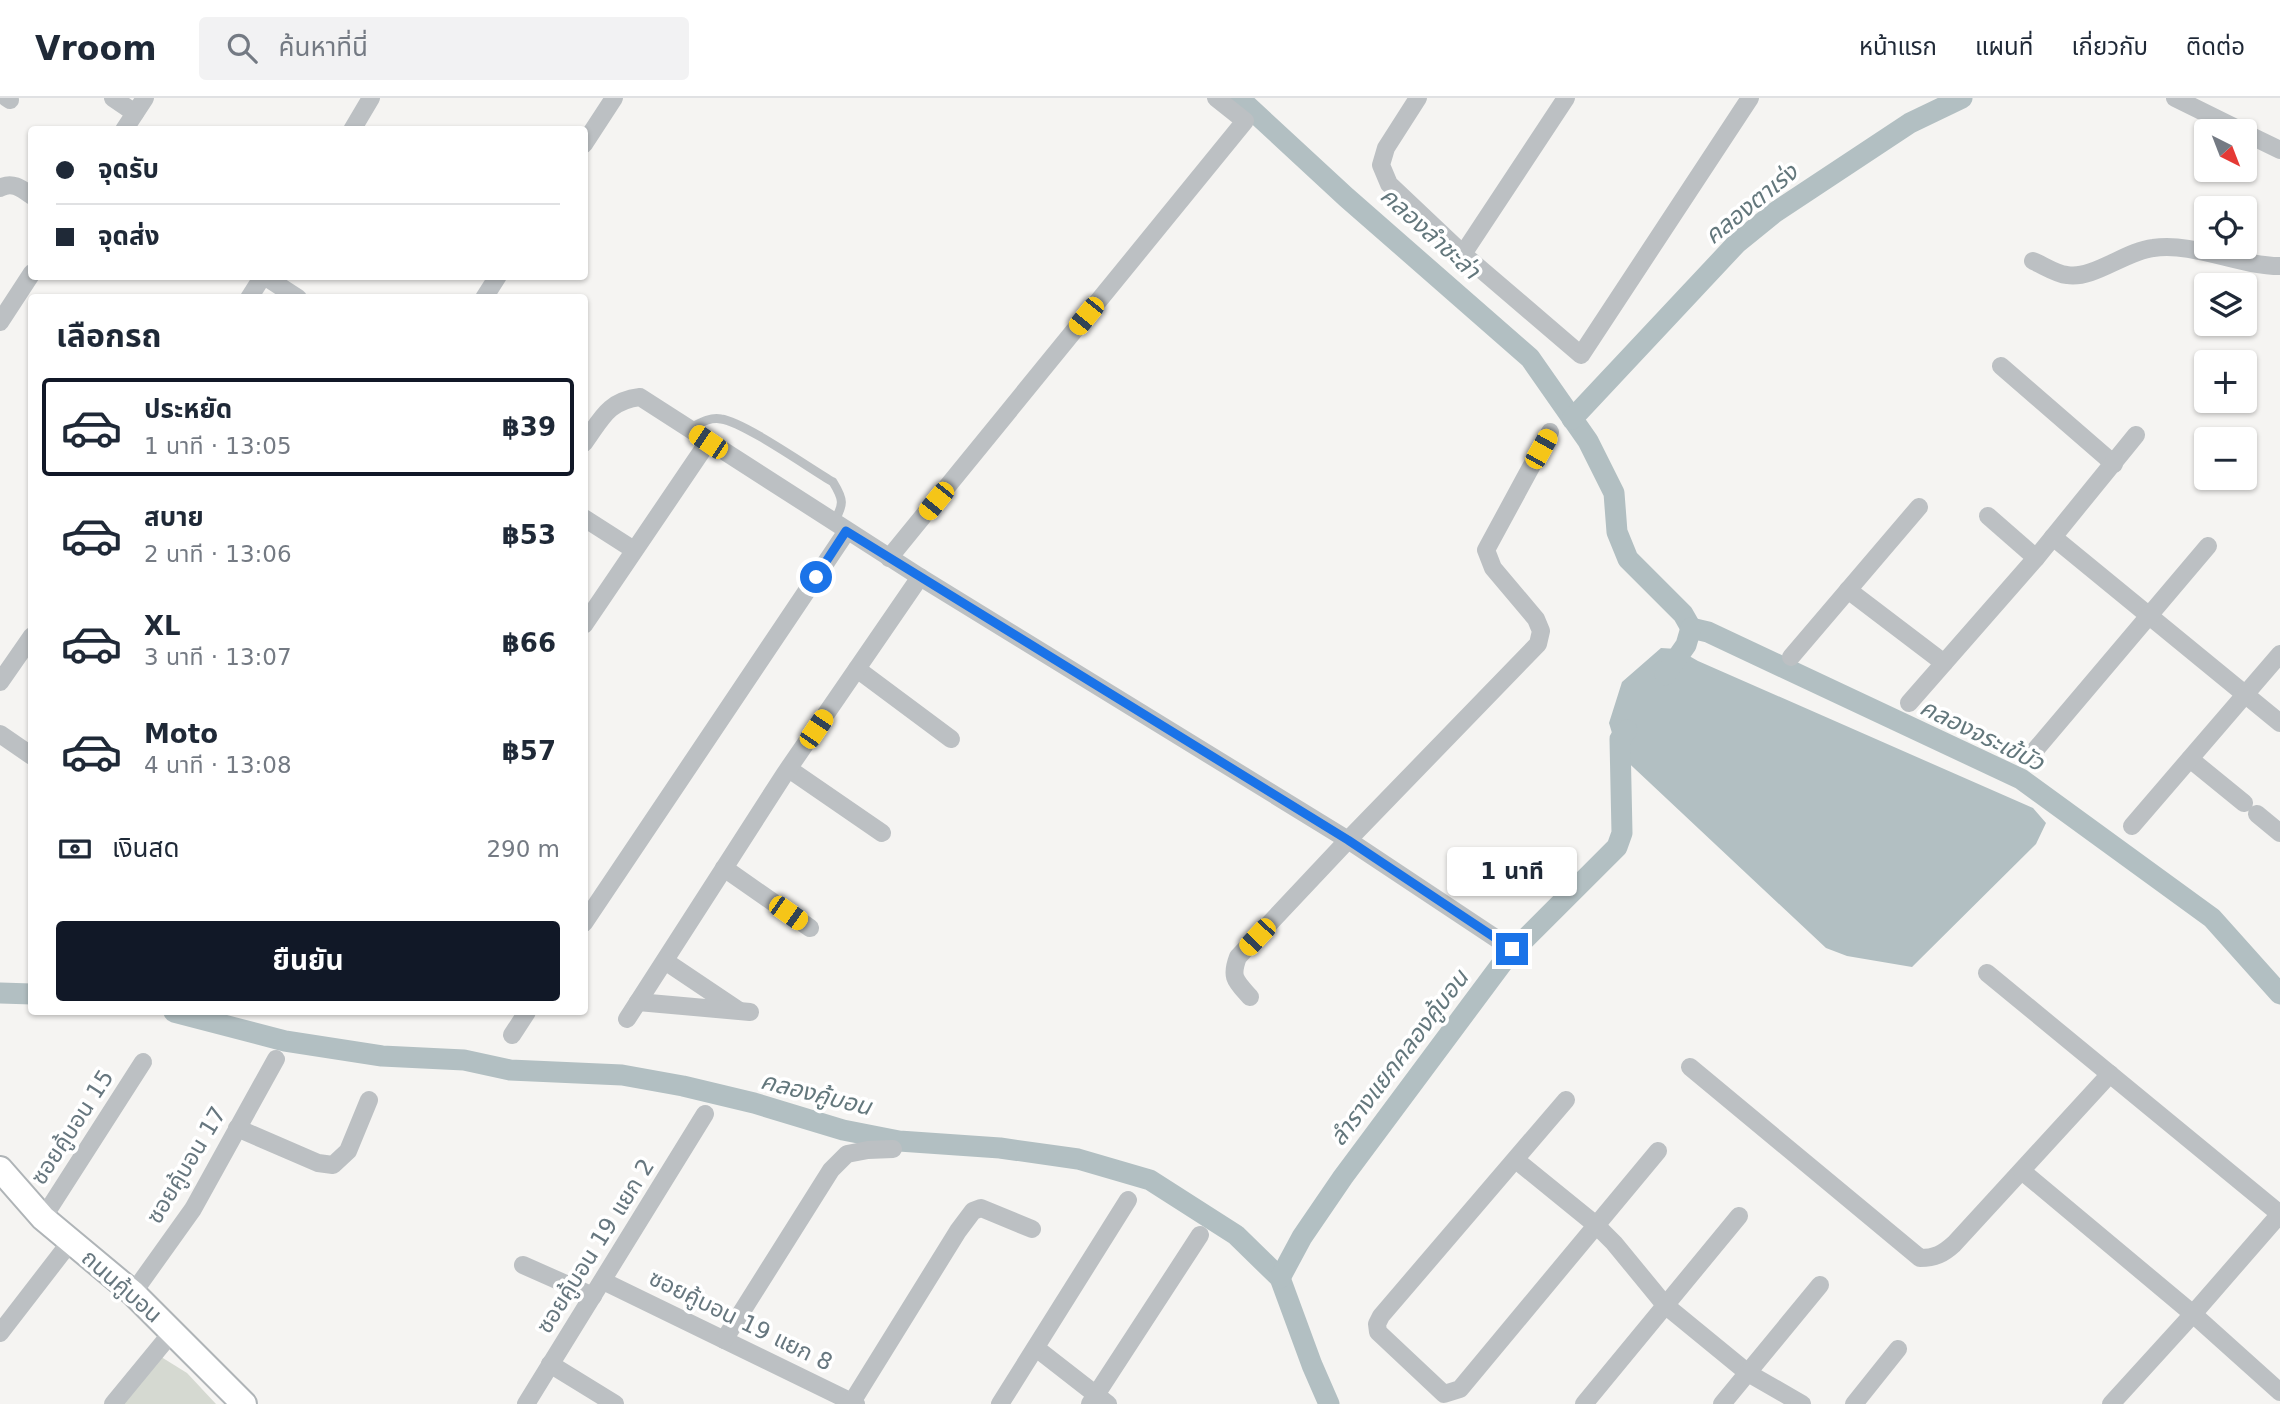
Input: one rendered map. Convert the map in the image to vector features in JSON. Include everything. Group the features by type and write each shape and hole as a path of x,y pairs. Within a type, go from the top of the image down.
{"main road":[{"name":"ถนนคู้บอน","path":"0,1169 43,1218 133,1293 244,1404"}],"street":[{"path":"113,98 140,105 127,126"},
{"path":"354,126 372,98"},
{"path":"588,138 614,98"},
{"path":"890,558 1245,121 1216,98"},
{"path":"1418,98 1386,148 1381,164 1389,184 1463,254 1581,355 1750,98"},
{"path":"1463,254 1566,98"},
{"path":"2184,100 2220,119"},
{"path":"2258,139 2280,150"},
{"path":"0,188 6,185 19,186 28,193"},
{"path":"2033,261 2066,275 2078,276 2119,258 2152,248 2179,248 2280,266"},
{"path":"0,322 21,296 29,280"},
{"path":"269,280 292,294"},
{"path":"2001,366 2114,464"},
{"path":"588,437 608,409 625,399 640,397 920,577 1348,840 1512,949"},
{"path":"1250,997 1234,978 1238,957 1538,644 1541,631 1536,619 1493,568 1486,550 1550,432"},
{"path":"1909,703 2036,558 2136,435"},
{"path":"588,619 708,442"},
{"path":"1791,657 1919,507"},
{"path":"1988,516 2036,558"},
{"path":"588,521 634,550"},
{"path":"588,917 840,526"},
{"path":"2053,537 2280,723"},
{"path":"2031,755 2208,546"},
{"path":"627,1019 789,769 920,577"},
{"path":"1848,590 1944,663"},
{"path":"0,682 28,642"},
{"path":"2132,826 2280,654"},
{"path":"857,669 951,739"},
{"path":"0,734 28,753"},
{"path":"2190,759 2280,833"},
{"path":"789,769 883,833"},
{"path":"724,868 810,928"},
{"path":"638,1002 744,1011 665,961"},
{"path":"1987,973 2280,1214 2111,1404"},
{"path":"512,1035 525,1015"},
{"name":"ซอยคู้บอน 17","path":"133,1293 193,1209 276,1059"},
{"name":"ซอยคู้บอน 15","path":"43,1218 143,1062"},
{"path":"1690,1067 1920,1258 1931,1258 1944,1253 2110,1074"},
{"path":"237,1128 318,1163 334,1165 348,1151 369,1100"},
{"path":"1566,1100 1381,1316 1377,1324 1378,1332 1444,1394 1460,1389 1658,1151"},
{"name":"ซอยคู้บอน 19 แยก 2","path":"526,1404 705,1114"},
{"path":"724,1340 831,1170 847,1154 893,1149"},
{"path":"1516,1160 1596,1225 1665,1304 1748,1373 1802,1404"},
{"path":"2022,1171 2193,1314 2280,1392"},
{"path":"1000,1404 1128,1200"},
{"path":"854,1403 958,1231 973,1211 983,1208 1032,1229"},
{"path":"1584,1404 1739,1216"},
{"path":"1036,1348 1098,1401 1200,1235"},
{"path":"0,1333 71,1241"},
{"path":"523,1265 593,1296"},
{"name":"ซอยคู้บอน 19 แยก 8","path":"603,1281 854,1403"},
{"path":"1722,1404 1820,1285"},
{"path":"113,1404 173,1331"},
{"path":"1854,1404 1898,1349"},
{"path":"550,1364 615,1404"}],"lane":[{"path":"689,429 708,419 722,419 740,426 832,482 840,494 840,526"}],"shaded area":[{"path":"1661,648 1677,649 1698,661 2033,808 2046,823 2036,844 1912,967 1847,956 1826,948 1618,753 1609,723 1622,682"},
{"path":"158,1355 187,1373 216,1404 123,1404"}],"waterway":[{"name":"คลองลำชะล่า","path":"1239,98 1346,197 1530,358 1588,441 1614,493 1617,532 1628,559 1683,614 1691,628"},
{"name":"คลองตาเร่ง","path":"1572,419 1737,243 1774,213 1910,123 1962,98"},
{"name":"คลองจระเข้บัว","path":"1691,628 1708,632 2021,779 2212,918 2280,994"},
{"name":"ลำรางแยกคลองคู้บอน","path":"1665,675 1686,645 1691,628"},
{"name":"ลำรางแยกคลองคู้บอน","path":"1280,1278 1302,1237 1343,1177 1506,958 1617,847 1622,833 1620,739 1627,730"},
{"name":"คลองคู้บอน","path":"0,993 28,994"},
{"name":"คลองคู้บอน","path":"185,1015 285,1041 382,1056 464,1060 510,1070 622,1075 754,1103 843,1130 899,1141 1000,1148 1078,1159 1150,1180 1236,1235 1280,1278 1329,1404"}],"route":[{"path":"816,577 846,531 1348,840 1512,949"}]}
